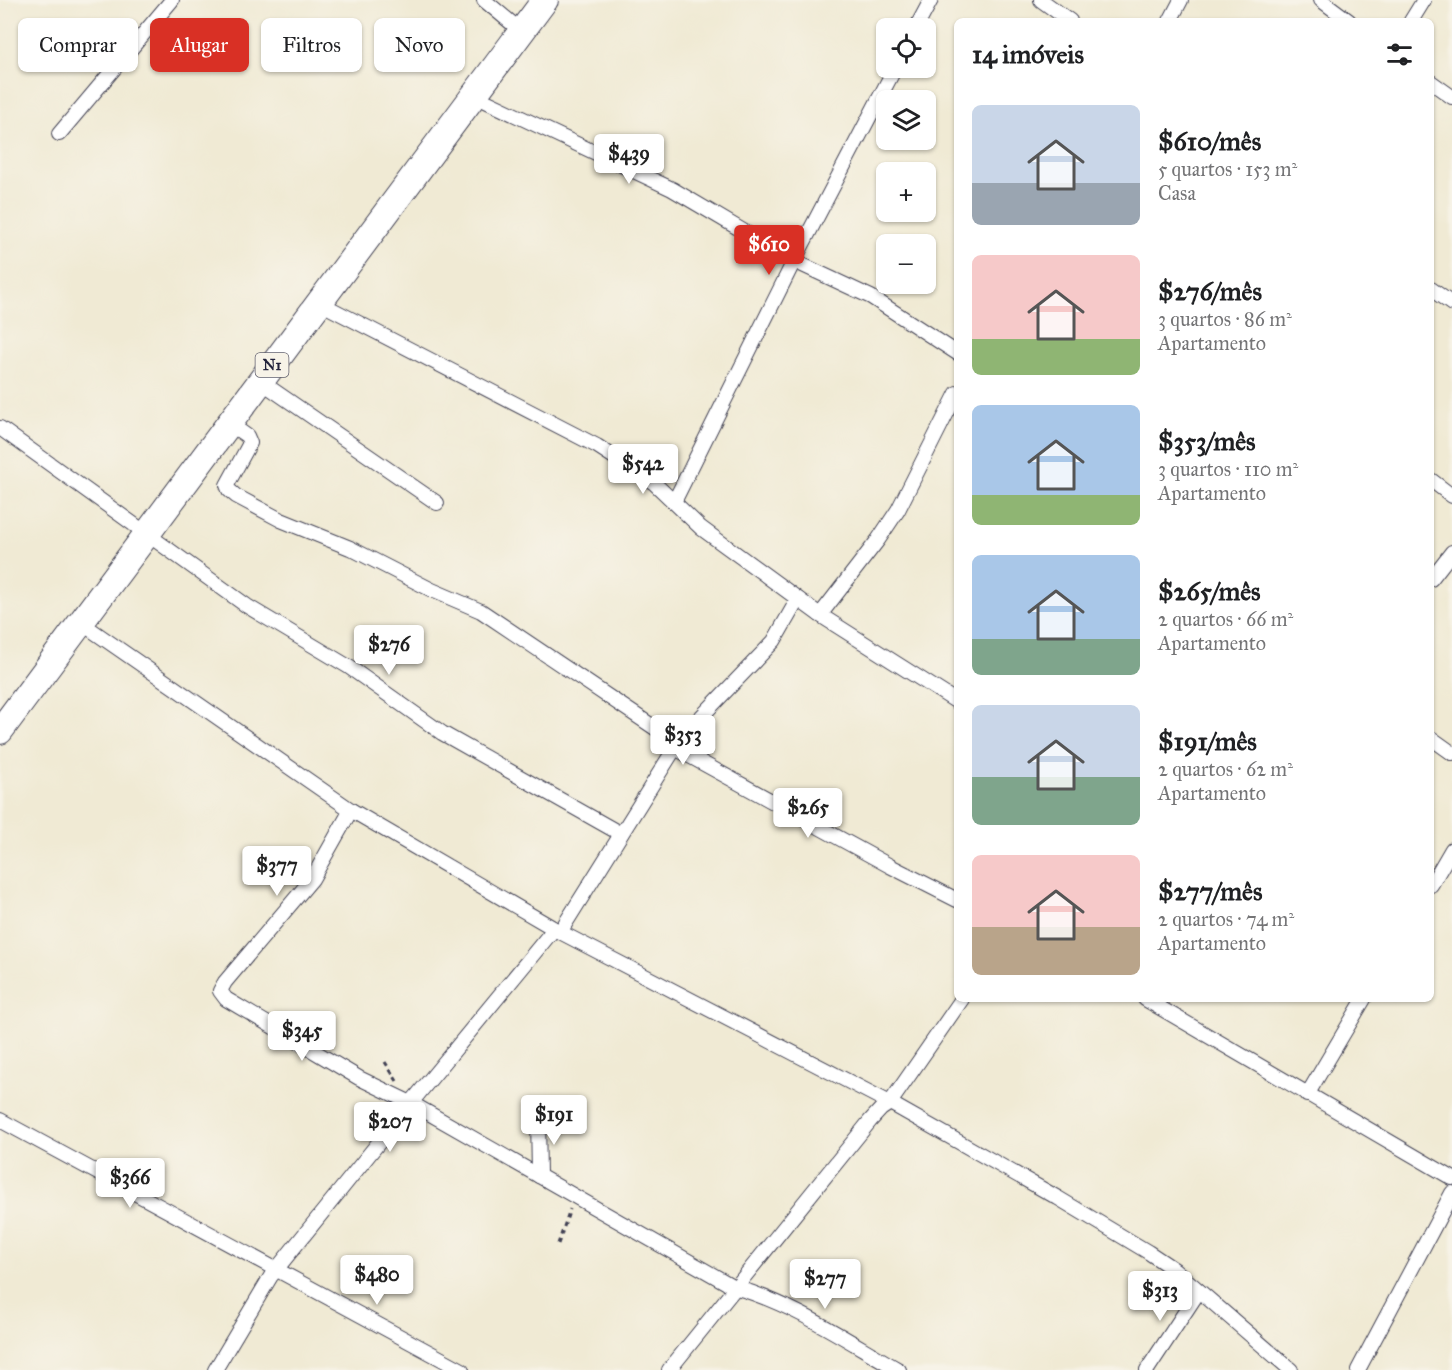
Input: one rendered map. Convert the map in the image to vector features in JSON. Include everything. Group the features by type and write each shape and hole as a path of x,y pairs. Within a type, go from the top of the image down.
{"highway":[{"name":"N1","path":"0,731 545,0"}],"street":[{"path":"59,134 172,0"},
{"path":"484,0 521,31"},
{"path":"921,18 931,0"},
{"path":"1041,0 1066,18"},
{"path":"1172,18 1181,0"},
{"path":"1321,0 1345,18"},
{"path":"1413,18 1424,0"},
{"path":"674,502 794,261 891,78"},
{"path":"1434,84 1452,97"},
{"path":"473,95 672,189 794,261 871,297 954,351"},
{"path":"1434,291 1452,304"},
{"path":"318,303 597,446 654,483 722,545 820,615 954,700"},
{"path":"260,381 436,503"},
{"path":"820,615 878,540 898,510 954,399"},
{"path":"230,424 247,436 250,443 227,485 236,496 281,520 350,548 432,590 482,611 658,730 675,748 954,898"},
{"path":"0,428 247,606 334,657 442,733 621,834"},
{"path":"1434,482 1452,496"},
{"path":"1434,575 1452,552"},
{"path":"215,1370 277,1269 411,1103 557,931 675,748 699,719 774,641 798,599"},
{"path":"80,622 351,810 557,931 890,1103 1058,1198 1166,1264 1291,1370"},
{"path":"1434,740 1452,753"},
{"path":"351,810 312,879 225,982 220,991 225,999 339,1066 411,1103 734,1287 768,1297 798,1312 899,1370"},
{"path":"1434,880 1452,849"},
{"path":"669,1370 870,1120 890,1103 960,1002"},
{"path":"1150,1002 1452,1178"},
{"path":"1307,1095 1362,1002"},
{"path":"538,1116 539,1176"},
{"path":"0,1120 462,1370"},
{"path":"1358,1370 1452,1193"},
{"path":"1147,1370 1199,1291"}],"path":[{"path":"558,1244 575,1196"}]}
